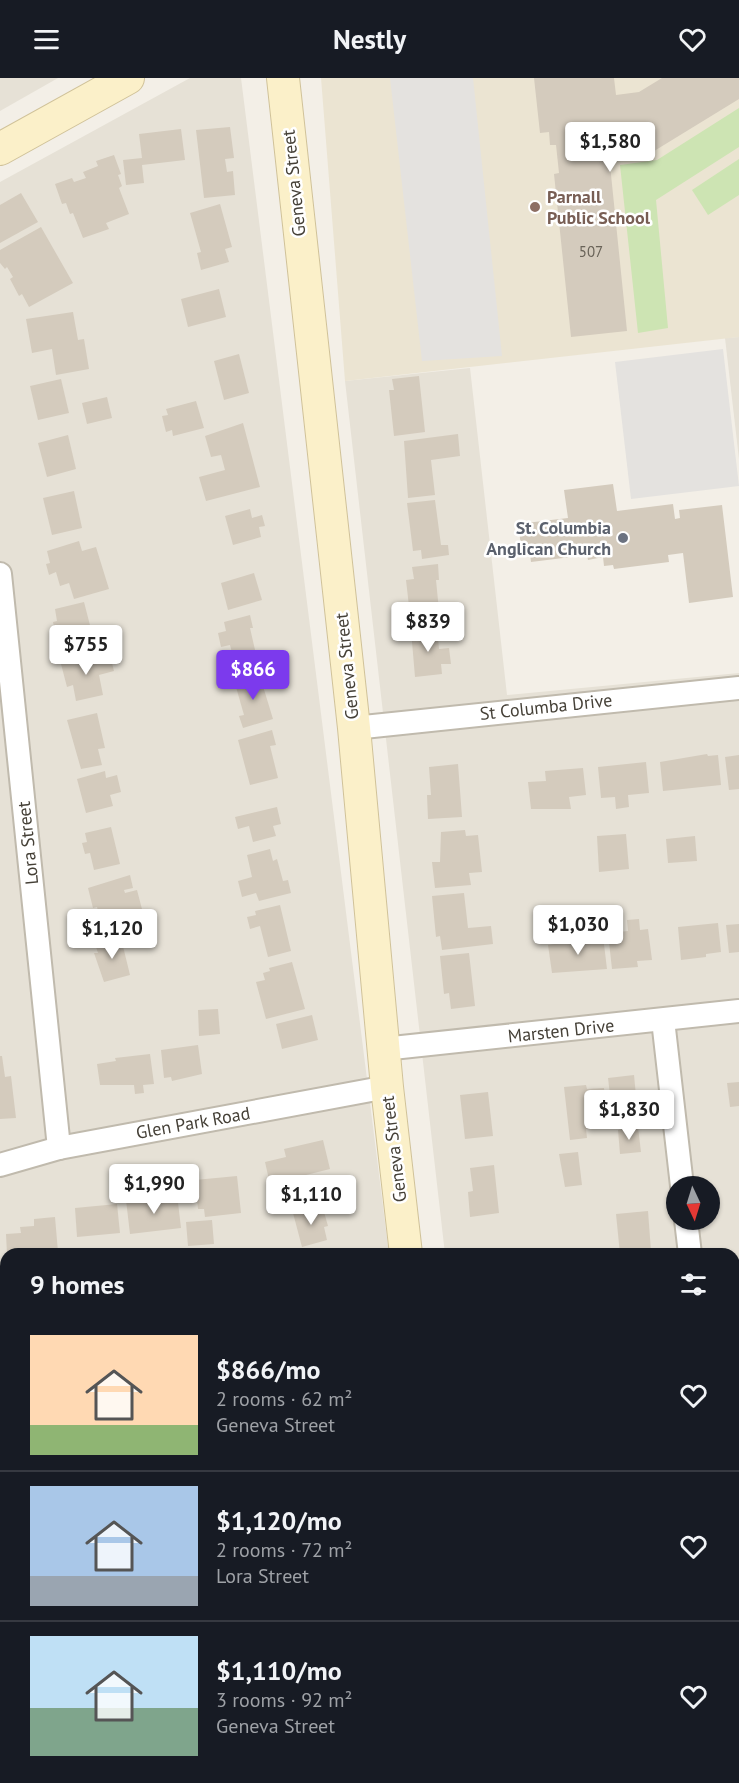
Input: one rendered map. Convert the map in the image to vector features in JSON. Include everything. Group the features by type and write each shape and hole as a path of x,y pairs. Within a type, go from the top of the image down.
{"main road":[{"path":"0,148 128,78"},
{"name":"Geneva Street","path":"282,78 354,728 383,1049 405,1248"}],"street":[{"name":"Lora Street","path":"0,574 59,1148"},
{"name":"St Columba Drive","path":"354,728 739,688"},
{"name":"Marsten Drive","path":"383,1049 739,1011"},
{"path":"663,1020 681,1176"},
{"name":"Glen Park Road","path":"0,1165 59,1148 387,1087"},
{"path":"687,1230 689,1248"}],"shaded area":[{"path":"0,78 58,78 0,111"},
{"path":"190,78 241,78 388,1248 0,1248 0,182"},
{"name":"Parnall Public School","path":"321,78 739,78 739,337 345,381"},
{"path":"390,78 473,78 502,356 422,361"},
{"path":"739,337 739,459 725,338"},
{"path":"723,349 739,486 631,499 615,362"},
{"path":"470,368 507,695 739,673 739,1248 444,1248 345,381"}],"green space":[{"path":"739,108 739,147 656,200 668,328 638,333 620,165 657,160"},
{"path":"739,159 739,195 708,215 692,190"}],"building":[{"path":"534,78 614,78 616,95 639,92 662,78 739,78 739,99 646,156 643,152 609,155 627,331 571,337 554,174 559,173 556,145 550,145 549,132 540,133"},
{"path":"230,127 234,158 225,159 227,172 233,171 235,195 204,198 196,130"},
{"path":"181,129 185,160 142,165 144,183 126,185 123,160 142,158 139,134"},
{"path":"114,155 121,174 118,175 122,186 119,188 129,214 106,223 109,229 83,238 73,213 70,214 66,203 62,204 55,184 72,178 74,182 86,178 83,172 98,166 96,161"},
{"path":"21,193 38,222 0,243 0,205"},
{"path":"220,204 232,247 225,249 229,262 201,270 197,253 201,252 190,213"},
{"path":"41,227 73,283 29,307 22,294 19,296 10,279 13,277 7,267 5,269 0,263 0,250"},
{"path":"219,289 226,317 188,327 181,299"},
{"path":"73,312 78,340 84,339 89,369 56,375 52,349 32,353 26,319"},
{"path":"239,354 249,393 224,400 214,361"},
{"path":"419,376 425,432 394,436 389,390 394,390 392,379"},
{"path":"61,379 69,413 38,420 30,386"},
{"path":"107,397 112,418 87,424 82,403"},
{"path":"196,401 204,428 173,436 172,430 166,432 162,416 168,415 166,409"},
{"path":"243,423 260,487 206,501 199,477 225,470 221,455 211,457 205,436"},
{"path":"458,434 460,456 431,460 435,495 408,498 404,441"},
{"path":"68,435 76,469 47,477 38,443"},
{"name":"St. Columbia Anglican Church","path":"613,484 617,511 673,504 675,519 680,518 679,510 722,505 733,597 689,603 683,553 668,555 669,562 614,569 613,565 604,566 603,557 588,560 587,555 531,562 529,547 521,548 519,529 526,528 526,523 568,518 564,490"},
{"path":"74,491 82,528 52,535 43,498"},
{"path":"435,500 441,545 448,545 449,555 422,559 421,550 413,551 407,503"},
{"path":"250,509 252,518 262,515 265,526 259,527 261,537 233,545 225,516"},
{"path":"79,541 82,551 96,547 109,589 74,599 69,583 60,586 56,572 49,575 46,564 50,563 47,551"},
{"path":"438,564 439,580 436,580 440,621 411,624 406,580 414,579 412,567"},
{"path":"254,573 262,600 228,610 221,583"},
{"path":"84,602 93,637 86,638 90,652 68,657 61,630 55,632 53,622 57,621 55,609"},
{"path":"250,615 253,628 250,628 258,663 236,668 230,645 221,647 218,633 226,631 224,622"},
{"path":"437,627 439,649 449,648 451,664 441,664 442,674 415,677 411,630"},
{"path":"95,655 97,662 111,659 114,671 99,675 103,695 76,701 73,685 67,687 61,664"},
{"path":"259,673 273,719 243,728 239,716 244,715 234,680"},
{"path":"97,713 105,748 98,749 102,765 81,769 67,720"},
{"path":"272,730 276,745 270,746 278,778 250,785 238,740"},
{"path":"707,754 708,756 718,755 721,785 663,791 660,762"},
{"path":"739,755 739,789 729,790 725,757"},
{"path":"646,762 649,793 628,795 629,807 616,809 615,797 601,798 598,767"},
{"path":"458,764 462,817 428,819 427,795 431,795 429,767"},
{"path":"583,768 586,795 569,797 571,809 531,809 528,782 546,781 545,771"},
{"path":"105,771 106,778 117,775 121,792 110,795 113,806 86,813 77,779"},
{"path":"277,807 281,824 273,826 276,836 253,842 249,826 238,829 235,817"},
{"path":"111,827 120,864 94,870 90,853 85,854 82,843 87,842 85,833"},
{"path":"465,830 466,836 478,835 482,872 469,873 471,885 435,888 432,862 440,862 441,832"},
{"path":"626,834 629,869 599,872 597,836"},
{"path":"695,836 697,861 668,863 666,839"},
{"path":"270,849 273,861 277,859 283,881 288,880 291,893 259,901 256,893 242,897 238,881 252,877 247,855"},
{"path":"130,875 133,888 124,890 125,893 137,890 143,913 101,923 97,907 93,908 88,888"},
{"path":"464,893 468,928 491,926 493,944 442,950 440,936 436,937 432,896"},
{"path":"280,905 291,951 268,957 260,926 250,929 247,917 256,915 255,911"},
{"path":"639,919 640,930 648,929 652,960 637,961 638,967 612,969 608,933 628,931 627,920"},
{"path":"718,923 721,952 706,954 706,957 681,960 678,927"},
{"path":"739,924 739,952 729,953 726,925"},
{"path":"603,936 607,969 552,973 548,945"},
{"path":"121,938 130,975 104,982 94,953 98,953 95,944"},
{"path":"469,953 475,1006 451,1009 449,993 444,994 440,956"},
{"path":"292,962 305,1009 266,1019 256,982 265,980 263,973 270,971 269,968"},
{"path":"218,1009 220,1034 199,1036 198,1010"},
{"path":"312,1015 318,1040 282,1049 276,1024"},
{"path":"198,1045 202,1074 172,1081 171,1077 164,1078 161,1050"},
{"path":"150,1054 154,1084 143,1085 144,1093 135,1094 134,1085 100,1085 97,1064 116,1061 115,1058"},
{"path":"0,1056 2,1056 5,1077 11,1076 16,1118 0,1119"},
{"path":"634,1075 638,1117 613,1120 608,1078"},
{"path":"739,1082 739,1106 730,1107 727,1083"},
{"path":"586,1085 587,1089 604,1088 608,1126 586,1129 587,1138 570,1140 564,1087"},
{"path":"488,1092 493,1136 465,1139 460,1095"},
{"path":"638,1127 641,1152 620,1154 618,1130"},
{"path":"323,1140 330,1169 270,1184 265,1162 286,1157 284,1149"},
{"path":"578,1152 582,1185 565,1187 559,1154"},
{"path":"494,1165 499,1213 470,1217 468,1192 473,1191 470,1168"},
{"path":"237,1176 241,1213 205,1217 204,1209 198,1209 195,1180"},
{"path":"177,1194 181,1228 130,1234 126,1200 142,1198 143,1203 162,1201 161,1196"},
{"path":"117,1204 120,1233 77,1237 75,1208"},
{"path":"322,1205 328,1226 324,1227 327,1240 302,1247 293,1213"},
{"path":"648,1211 651,1248 619,1248 616,1214"},
{"path":"55,1217 58,1248 7,1248 6,1234 21,1233 20,1227 34,1226 34,1219"},
{"path":"212,1220 214,1244 188,1246 186,1222"}],"place":[{"name":"Parnall Public School","path":"535,207"},
{"name":"St. Columbia Anglican Church","path":"623,538"}]}
